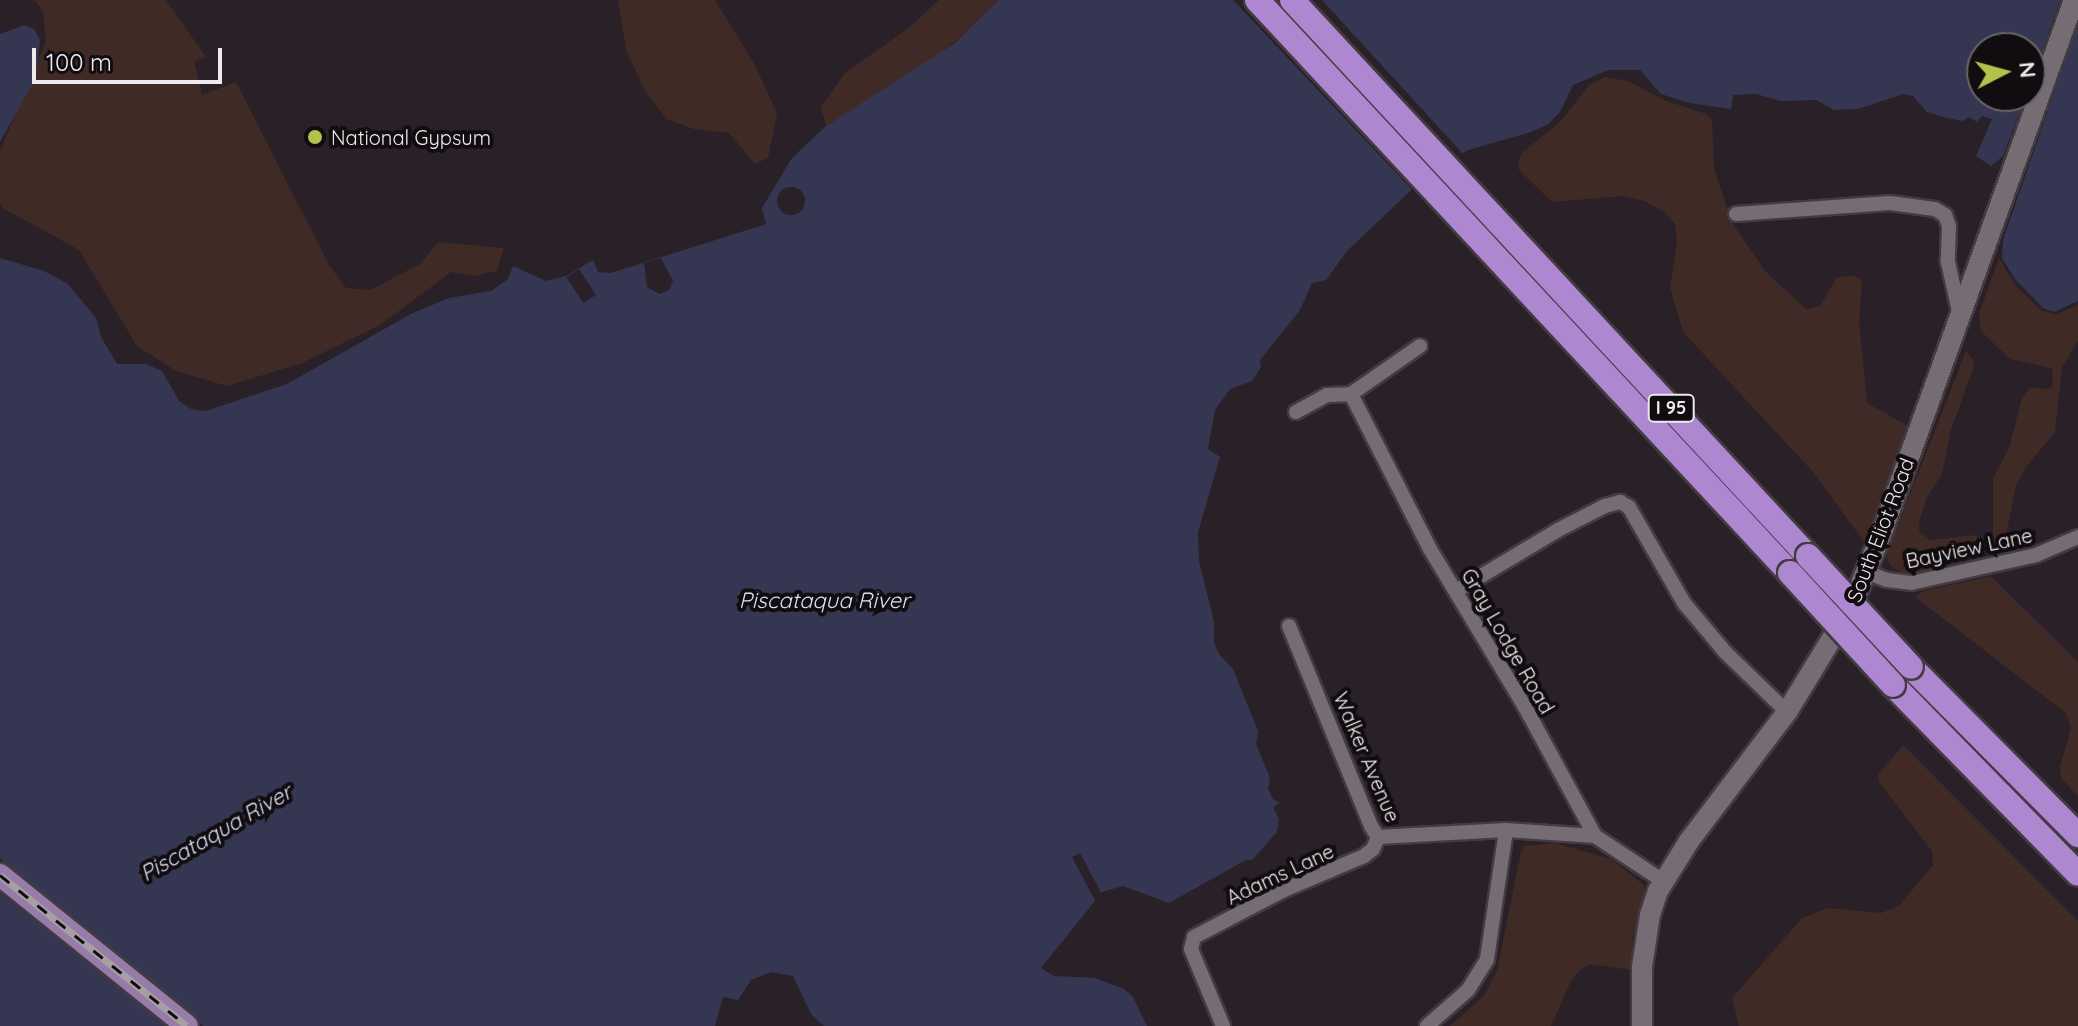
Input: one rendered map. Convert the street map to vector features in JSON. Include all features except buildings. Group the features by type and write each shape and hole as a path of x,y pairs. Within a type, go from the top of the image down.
{"highway":[{"name":"I 95","path":"1257,0 1893,685 2078,874"},
{"name":"I 95","path":"1292,0 1911,667 2078,835"}],"main road":[{"name":"South Eliot Road","path":"1642,1026 1645,939 1663,881 1703,821 1787,712 1828,648 1866,572 2074,0"},
{"path":"0,875 187,1026"}],"street":[{"path":"1736,214 1890,203 1935,209 1945,215 1949,226 1948,262 1960,316"},
{"path":"1296,412 1327,395 1351,394 1420,346"},
{"name":"Gray Lodge Road","path":"1351,394 1430,549 1595,836 1663,881"},
{"path":"1456,591 1558,530 1605,506 1620,502 1629,507 1684,603 1726,653 1787,712"},
{"name":"Bayview Lane","path":"1866,572 1887,580 1911,583 2036,555 2078,537"},
{"name":"Walker Avenue","path":"1289,626 1378,837 1506,830 1595,836"},
{"path":"1427,1026 1468,990 1487,959 1506,830"},
{"name":"Adams Lane","path":"1223,1026 1198,970 1192,941 1197,933 1284,890 1364,856 1373,849 1378,837"}],"shaded area":[{"path":"26,0 166,0 206,57 194,62 202,95 236,82 329,265 346,288 370,290 420,264 438,242 504,248 497,271 475,276 451,272 380,325 302,363 227,386 176,371 137,346 79,250 3,208 0,203 0,151 46,41 43,12 36,1"},
{"path":"618,0 715,0 755,65 777,114 768,158 755,164 729,133 694,129 667,119 645,91 626,50"},
{"path":"939,0 999,0 987,16 924,66 826,126 821,107 845,73 910,27"},
{"path":"1605,77 1628,81 1664,100 1706,114 1712,120 1714,168 1732,223 1766,272 1806,309 1820,306 1837,277 1854,276 1862,281 1859,322 1867,403 1908,426 1868,542 1865,543 1813,472 1683,332 1670,287 1677,242 1675,224 1664,212 1645,201 1623,196 1552,202 1519,170 1518,161 1523,152 1561,121 1589,85"},
{"path":"1999,258 2016,286 2042,311 2056,314 2078,305 2078,341 2062,367 2055,432 2025,468 2016,486 2004,545 1993,551 1993,478 2009,448 2022,398 2030,388 2051,389 2053,379 2052,368 2010,359 1981,331 1979,314"},
{"path":"1966,351 1975,363 1951,430 1942,474 1927,497 1919,531 1930,540 1977,535 1975,557 1906,576 1890,565 1886,556"},
{"path":"1991,576 2078,662 2078,796 2061,778 2060,767 2071,728 2066,713 1915,597 1923,591"},
{"path":"1903,745 2078,921 2078,1026 1739,1026 1732,998 1802,918 1828,908 1881,913 1899,906 1933,865 1932,851 1879,782 1878,775"},
{"path":"1555,843 1611,859 1644,885 1646,891 1633,938 1631,970 1590,964 1580,970 1571,981 1551,1026 1450,1026 1483,997 1497,971 1524,846"}],"water":[{"name":"Piscataqua River","path":"999,0 2060,0 2046,40 2046,32 1966,32 1966,112 2020,112 2003,156 1991,166 1976,156 1992,119 1982,116 1977,122 1969,117 1962,121 1943,117 1927,112 1913,96 1903,94 1858,109 1834,110 1816,100 1781,101 1756,94 1733,95 1731,109 1690,103 1661,94 1640,70 1608,70 1573,85 1560,112 1548,124 1468,150 1427,175 1347,251 1326,280 1312,283 1300,310 1260,360 1261,367 1252,381 1230,389 1215,410 1208,449 1220,457 1198,532 1199,561 1214,622 1214,643 1219,654 1233,669 1258,731 1256,744 1270,778 1268,788 1273,799 1280,803 1273,807 1279,819 1277,832 1252,860 1246,860 1169,903 1123,886 1102,892 1041,968 1054,976 1095,978 1124,989 1133,997 1147,1026 824,1026 811,1014 793,976 771,972 751,980 721,1026 0,1026 0,258 44,271 68,284 96,318 101,337 117,364 146,364 162,371 179,401 191,409 206,411 287,384 411,314 449,298 491,291 508,279 513,266 546,281 566,276 593,260 598,272 611,273 766,224 762,208 792,158 826,126 955,43"},
{"path":"2078,24 2078,301 2054,312 2043,308 2015,279 2002,258 2003,240"},
{"path":"25,25 34,29 40,40 36,78 0,142 0,34"}],"pier":[{"path":"1233,0 1322,0 1465,156 1429,178 1414,192"},
{"path":"791,187 801,191 805,201 801,211 791,215 781,211 777,201 781,191"},
{"path":"661,258 673,281 669,290 660,294 647,287 644,263"},
{"path":"579,269 596,295 583,303 566,277"},
{"path":"1080,853 1103,896 1095,900 1072,857"},
{"path":"0,858 203,1026 166,1026 0,893"},
{"path":"723,997 742,1001 726,1026 715,1026"}],"railway":[{"path":"0,875 187,1026"}],"place":[{"name":"National Gypsum","path":"315,137"}]}
